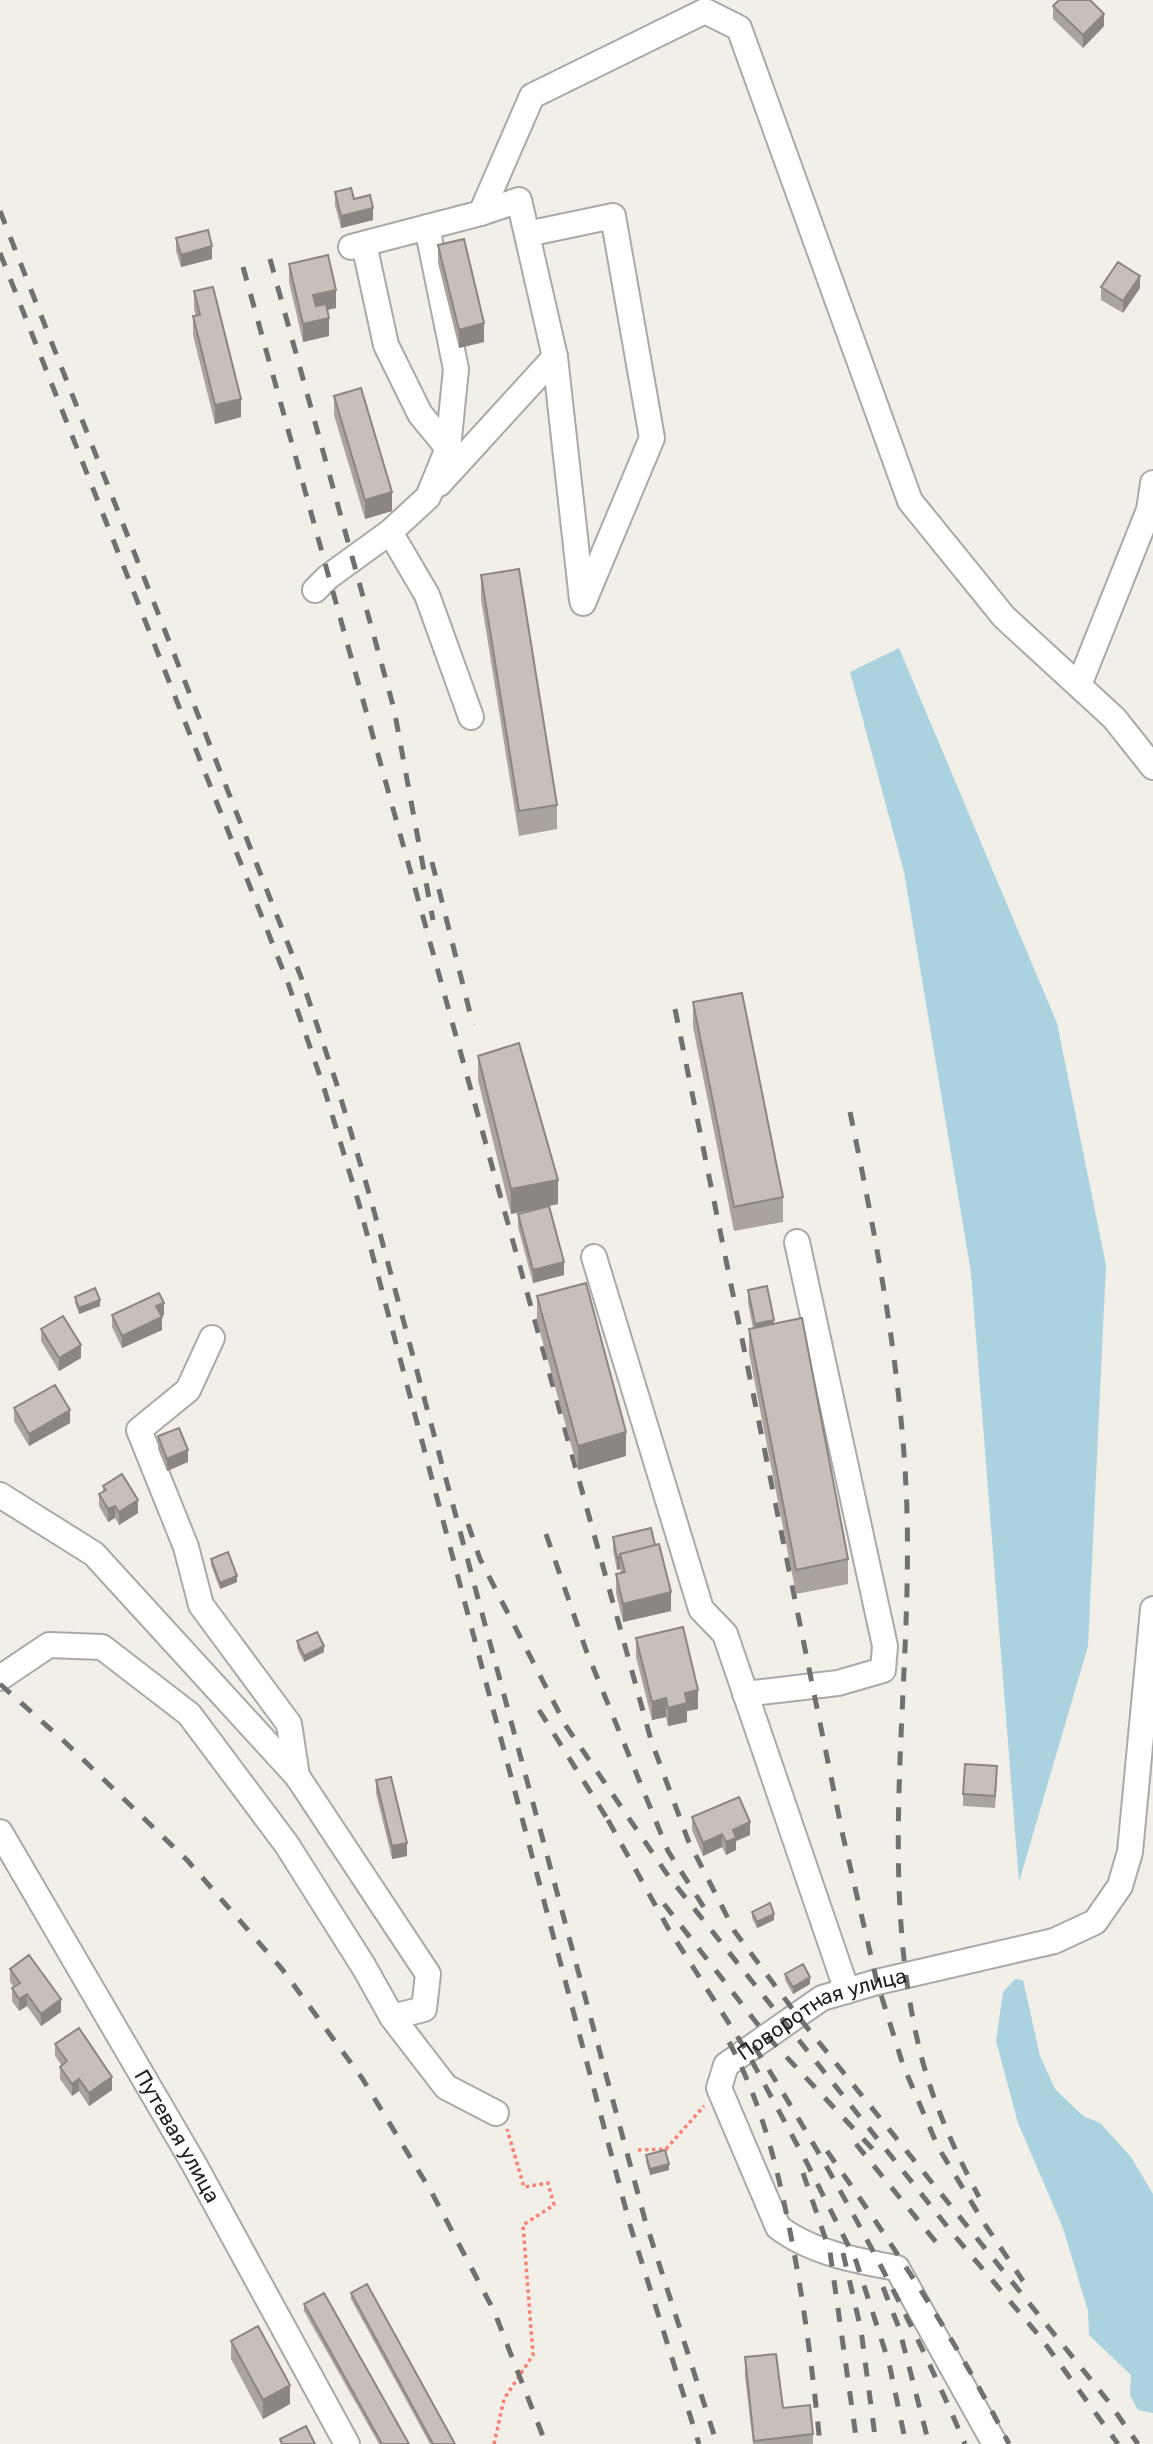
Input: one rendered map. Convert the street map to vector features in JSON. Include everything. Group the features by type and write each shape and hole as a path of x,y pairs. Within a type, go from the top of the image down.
{"street":[{"path":"481,213 532,96 705,11 739,28 910,500 1004,617 1114,718 1153,767"},
{"path":"448,448 420,414 386,345 357,245 481,213 519,200 555,357 583,603 652,438 613,216 527,234"},
{"path":"427,227 456,369 448,448 428,497"},
{"path":"315,590 328,577 390,532 428,497 555,357"},
{"path":"1079,685 1149,510 1153,484"},
{"path":"390,532 426,595 471,717"},
{"path":"745,1694 838,1684 883,1670 885,1646 797,1242"},
{"path":"594,1256 701,1609 725,1634 847,1991"},
{"path":"212,1338 188,1390 139,1430 186,1547 201,1605 289,1724 297,1776"},
{"path":"0,1495 94,1554 297,1776 428,1974 424,2009 392,2017"},
{"name":"Поворотная улица","path":"719,2088 726,2065 822,1998 877,1982 1054,1941 1095,1922 1120,1886 1130,1852 1153,1609"},
{"path":"0,1678 50,1645 102,1647 189,1714 287,1845 364,1967 392,2017 446,2087 496,2113"},
{"name":"Путевая улица","path":"0,1832 194,2164 346,2444"},
{"path":"719,2088 778,2227 792,2238 856,2261 897,2268 995,2444"}],"path":[{"path":"638,2150 666,2149 719,2088"},
{"path":"494,2444 504,2399 533,2355 523,2225 554,2205 548,2183 524,2187 510,2133 496,2113"}],"water":[{"path":"899,648 1057,1023 1106,1265 1088,1646 1019,1882 971,1273 904,872 850,672"},
{"path":"1015,1979 1023,1980 1040,2056 1055,2089 1083,2116 1100,2123 1131,2157 1153,2194 1153,2413 1138,2410 1130,2395 1131,2375 1089,2335 1088,2311 1063,2228 1018,2123 996,2041 1003,1992"}],"building":[{"path":"1059,0 1090,0 1104,14 1083,35 1053,6"},
{"path":"351,188 354,199 370,195 373,208 341,216 335,192"},
{"path":"208,230 212,246 181,255 176,238"},
{"path":"464,239 484,323 459,330 438,245"},
{"path":"328,255 336,290 313,295 316,306 326,304 329,318 303,324 289,264"},
{"path":"1118,262 1140,276 1123,301 1101,287"},
{"path":"213,287 241,399 215,405 193,316 200,315 194,291"},
{"path":"361,388 392,492 365,500 334,396"},
{"path":"519,569 557,805 519,811 481,575"},
{"path":"742,993 783,1197 734,1207 693,1002"},
{"path":"519,1043 558,1180 511,1189 478,1056"},
{"path":"549,1206 564,1262 533,1270 518,1214"},
{"path":"586,1283 626,1432 578,1446 537,1296"},
{"path":"767,1286 774,1320 755,1324 748,1290"},
{"path":"95,1288 100,1300 79,1308 75,1297"},
{"path":"159,1293 164,1303 156,1306 162,1317 122,1336 112,1315"},
{"path":"63,1316 81,1345 59,1358 41,1329"},
{"path":"802,1318 848,1559 796,1570 749,1329"},
{"path":"55,1385 70,1410 29,1434 14,1408"},
{"path":"179,1428 188,1450 167,1459 158,1436"},
{"path":"122,1474 138,1500 119,1512 115,1506 108,1509 99,1494 106,1490 103,1486"},
{"path":"651,1528 655,1545 620,1554 617,1558 613,1537"},
{"path":"659,1544 671,1592 623,1604 616,1574 625,1572 620,1554"},
{"path":"228,1552 237,1576 220,1583 211,1559"},
{"path":"683,1627 698,1690 685,1693 687,1703 668,1708 666,1698 652,1702 636,1638"},
{"path":"317,1632 324,1646 304,1656 297,1641"},
{"path":"965,1764 997,1766 995,1796 963,1794"},
{"path":"391,1777 407,1843 392,1846 376,1780"},
{"path":"739,1797 750,1822 733,1830 736,1838 726,1842 722,1834 703,1843 692,1817"},
{"path":"770,1903 774,1914 757,1922 752,1912"},
{"path":"29,1955 61,1999 41,2014 27,1994 19,1999 12,1988 20,1983 10,1969"},
{"path":"803,1964 810,1977 793,1987 785,1974"},
{"path":"79,2028 112,2077 89,2093 79,2079 72,2084 60,2067 67,2061 55,2044"},
{"path":"665,2150 669,2164 650,2169 646,2155"},
{"path":"367,2284 455,2444 433,2444 351,2293"},
{"path":"324,2293 409,2444 382,2444 304,2304"},
{"path":"258,2326 290,2385 263,2400 231,2341"},
{"path":"776,2354 783,2408 810,2405 813,2434 754,2441 745,2357"},
{"path":"306,2426 315,2444 282,2444 280,2439"}],"railway":[{"path":"0,211 301,977 336,1082 371,1200 645,2220 717,2444"},
{"path":"0,253 288,983 324,1088 359,1204 630,2225 699,2444"},
{"path":"270,259 394,709 433,920"},
{"path":"243,267 651,1740 688,1840 735,1932 797,2015 1108,2401 1138,2444"},
{"path":"432,862 473,1025"},
{"path":"675,1009 843,1836 877,1982 903,2065 938,2147 1023,2281"},
{"path":"850,1112 887,1310 905,1461 907,1580 898,1856 908,1992 922,2059 933,2095 954,2147 979,2197"},
{"path":"468,1524 480,1559 566,1726 669,1877 954,2235 1041,2338 1118,2444"},
{"path":"546,1534 586,1650 668,1851 705,1909"},
{"path":"0,1684 66,1743 187,1860 282,1969 362,2078 432,2193 494,2311 546,2444"},
{"path":"539,1710 613,1828"},
{"path":"608,1820 668,1928 746,2050 856,2261 889,2363 906,2444"},
{"path":"664,1904 766,2035 882,2159"},
{"path":"729,2042 756,2102 780,2186 801,2296 820,2444"},
{"path":"754,2046 868,2241 919,2341 965,2444"},
{"path":"856,2144 940,2247"},
{"path":"827,2151 923,2294 968,2368 1009,2444"},
{"path":"803,2173 830,2252 857,2444"},
{"path":"843,2253 861,2330 876,2444"},
{"path":"883,2287 899,2328 929,2444"}]}
